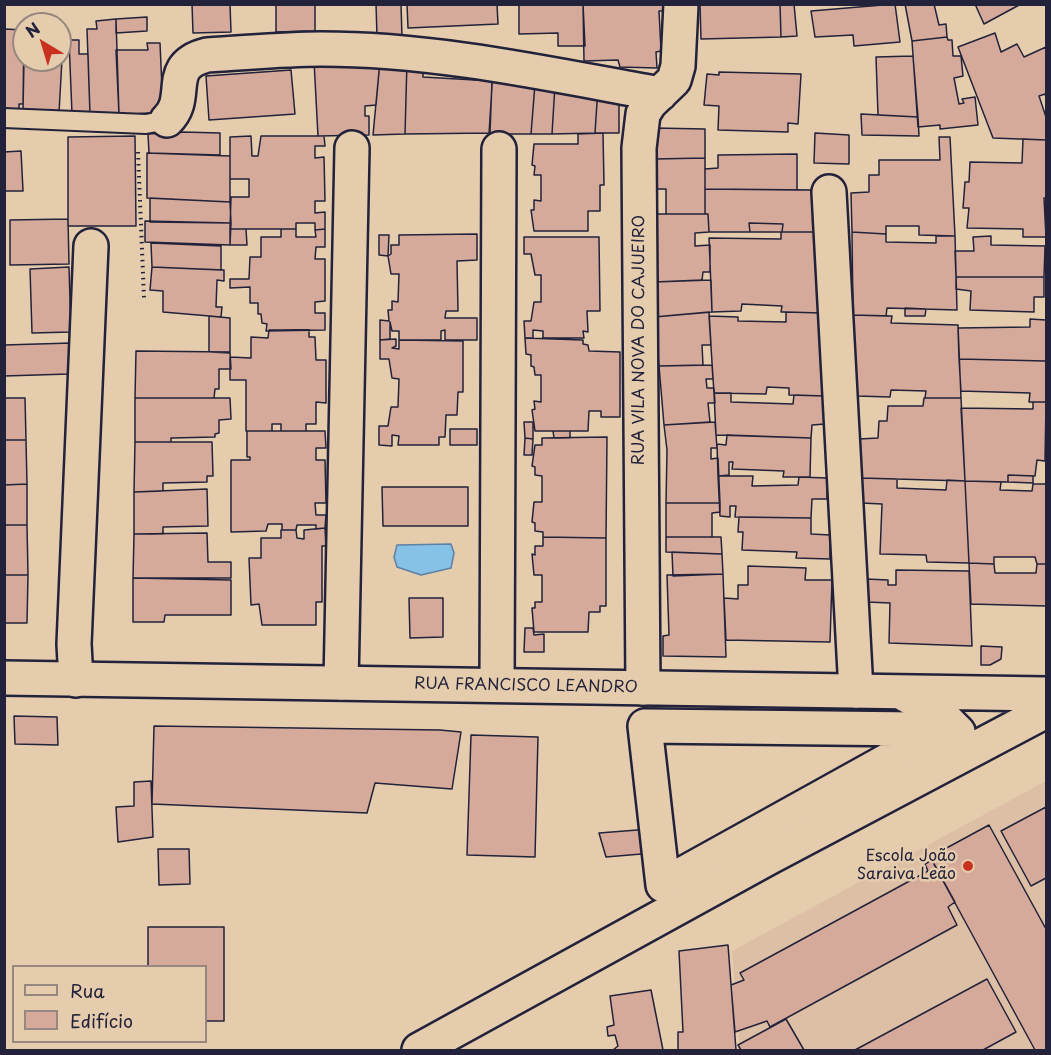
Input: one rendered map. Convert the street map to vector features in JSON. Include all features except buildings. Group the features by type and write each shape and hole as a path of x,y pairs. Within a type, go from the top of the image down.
{"street":[{"name":"RUA VILA NOVA DO CAJUEIRO","path":"642,688 639,148 643,114 674,80 678,66 681,4"},
{"path":"152,122 174,114 183,68 190,60 207,55 242,53 322,49 419,56 536,70 660,94"},
{"path":"341,683 352,148"},
{"path":"497,685 499,149"},
{"path":"830,192 856,691"},
{"path":"76,680 74,644 91,246"},
{"name":"RUA FRANCISCO LEANDRO","path":"4,678 1047,694"},
{"path":"898,691 941,715 955,729 959,737 951,749 899,790"},
{"path":"419,1050 768,858 1047,711"},
{"path":"645,726 918,729 923,734 919,743 663,885 645,726"}],"lane":[{"path":"4,118 152,122"}],"path":[{"path":"144,298 152,122"}],"shaded area":[{"name":"Escola João Saraiva Leão","path":"1046,781 1046,1050 740,1050 732,951"}],"water":[{"path":"451,544 454,553 451,568 421,575 397,567 394,557 397,545"}],"place":[{"name":"Escola João Saraiva Leão","path":"968,866"}]}
